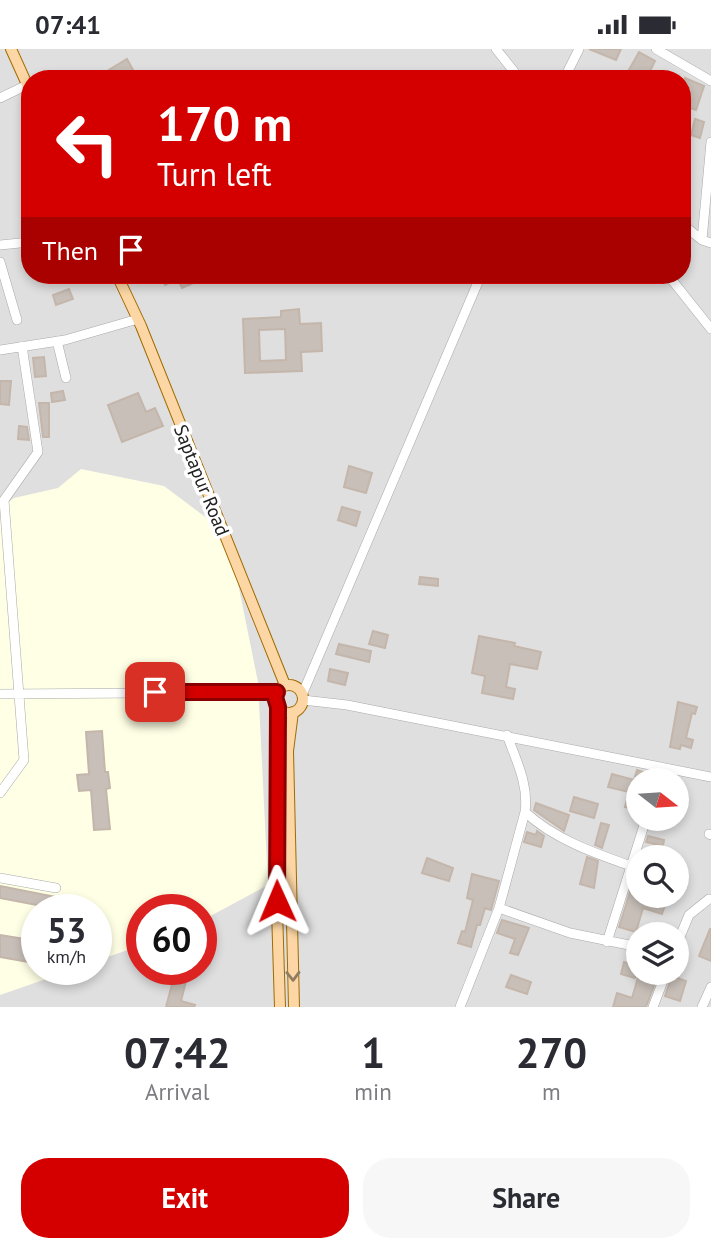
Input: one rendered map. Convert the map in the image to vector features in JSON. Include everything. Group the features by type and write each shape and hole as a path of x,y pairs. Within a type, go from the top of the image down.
{"main road":[{"path":"11,49 21,72"},
{"name":"Saptapur Road","path":"121,284 138,319 281,688"},
{"path":"278,707 282,711 293,712 298,709 303,697 296,686 281,688 275,697 278,707 276,879 280,1007"},
{"path":"293,712 288,751 294,1007"}],"street":[{"path":"496,49 513,70"},
{"path":"568,70 579,49"},
{"path":"656,49 711,81"},
{"path":"0,98 21,90"},
{"path":"706,241 711,142"},
{"path":"691,230 706,241"},
{"path":"0,245 21,243"},
{"path":"0,262 17,320"},
{"path":"477,284 303,697 711,777"},
{"path":"675,284 711,328"},
{"path":"0,350 57,341 138,319"},
{"path":"57,341 66,378"},
{"path":"0,793 24,760 4,501 38,452 22,346"},
{"path":"0,694 281,688"},
{"path":"460,1007 499,908 525,812 527,797 520,768 507,736"},
{"path":"525,812 574,844 626,864"},
{"path":"0,878 56,888"},
{"path":"608,941 626,882"},
{"path":"685,922 688,915 709,899"},
{"path":"499,908 570,933 626,944"},
{"path":"653,1007 661,985"},
{"path":"702,1007 711,987"}],"shaded area":[{"path":"0,49 711,49 711,1007 0,1007"},
{"path":"81,469 164,486 228,534 258,682 268,885 217,912 217,894 126,894 126,951 112,955 112,894 21,894 21,985 29,985 0,995 0,509 14,498 58,488"}],"building":[{"path":"589,49 621,49 616,60"},
{"path":"639,52 655,61 650,70 629,70"},
{"path":"127,59 133,70 109,70"},
{"path":"691,81 704,86 696,110 691,108"},
{"path":"695,119 704,122 700,138 691,135"},
{"path":"69,289 73,299 56,305 53,295"},
{"path":"299,309 300,324 321,323 322,351 301,352 302,371 245,373 243,319 281,317 281,311","holes":["285,329 286,360 260,361 259,330"]},
{"path":"44,357 46,376 35,377 33,358"},
{"path":"0,381 11,381 9,405 0,404"},
{"path":"63,391 65,400 52,402 51,393"},
{"path":"138,393 146,412 155,408 163,426 122,442 108,405"},
{"path":"39,403 49,403 49,437 43,437"},
{"path":"19,426 27,427 29,440 18,439"},
{"path":"349,466 372,473 366,493 344,487"},
{"path":"342,507 360,512 356,526 338,520"},
{"path":"420,577 438,579 438,586 419,584"},
{"path":"373,631 388,635 385,648 369,644"},
{"path":"479,636 515,643 514,646 541,652 537,669 510,664 506,687 515,689 513,699 482,693 485,676 472,673"},
{"path":"339,644 371,651 369,662 336,654"},
{"path":"330,669 348,673 345,685 328,681"},
{"path":"678,702 697,707 695,714 692,713 686,738 693,740 691,748 681,745 680,749 670,747"},
{"path":"102,731 105,772 108,772 110,788 106,789 110,829 94,830 91,790 79,791 77,775 89,774 86,732"},
{"path":"612,774 626,778 626,791 608,787"},
{"path":"574,797 598,804 594,818 570,811"},
{"path":"536,803 569,815 564,831 534,810"},
{"path":"601,823 609,825 602,848 595,845"},
{"path":"537,831 544,836 541,847 524,842 527,832 536,835"},
{"path":"648,836 664,840 663,845 646,842"},
{"path":"587,857 598,861 594,888 580,884"},
{"path":"427,858 453,868 449,881 422,873"},
{"path":"472,874 499,881 491,910 485,908 471,947 458,943 462,931 465,932 473,900 467,898"},
{"path":"0,886 41,894 21,894 21,902 0,898"},
{"path":"626,905 626,908 643,908 639,922 626,922 626,929 619,927"},
{"path":"643,908 664,908 662,914"},
{"path":"502,920 529,928 518,955 510,953 515,939 497,933"},
{"path":"711,929 711,961 699,956"},
{"path":"0,935 21,938 21,961 0,957"},
{"path":"624,962 626,975 621,974"},
{"path":"511,975 531,982 527,994 506,987"},
{"path":"172,985 185,985 181,1001 195,1005 194,1007 166,1007"},
{"path":"636,985 654,985 646,1007 613,1007 617,993 632,998"},
{"path":"669,985 685,985 680,1001 665,996"}],"route":[{"path":"155,692 277,692 277,901"}]}
